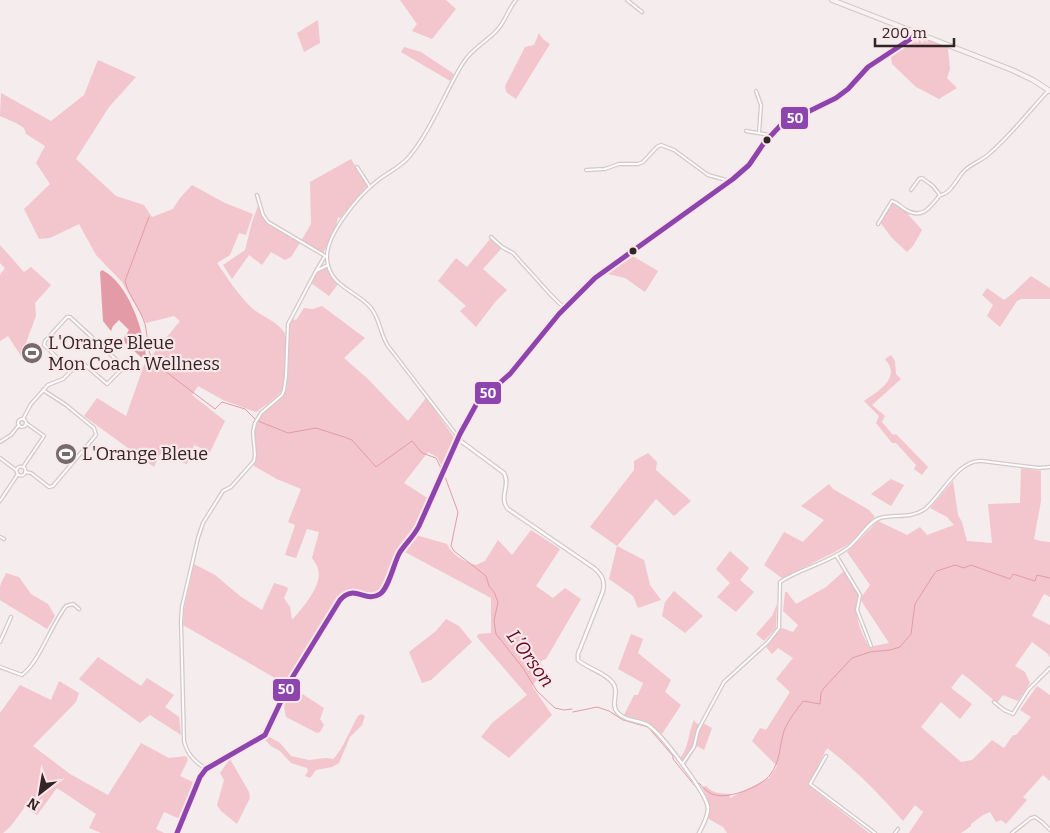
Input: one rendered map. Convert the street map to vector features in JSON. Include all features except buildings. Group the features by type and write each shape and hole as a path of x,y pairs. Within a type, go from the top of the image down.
{"main road":[{"path":"832,0 1020,73 1050,90"}],"street":[{"path":"206,769 192,759 184,741 181,621 182,608 203,523 223,491 231,487 252,464 255,455 255,423 261,413 282,395 284,390 288,324 316,270 326,256 339,225 370,187 401,165 412,154 468,54 499,28 516,0"},
{"path":"627,0 642,12"},
{"path":"177,833 200,778 206,769 265,735 292,678 345,594 352,592 369,597 382,592 400,552 419,526 458,438 477,402 510,374 566,307 595,278 730,181 749,165 770,135 790,120 842,94 868,67 912,38 917,32"},
{"path":"756,90 761,105 759,133"},
{"path":"878,224 892,201 909,212 921,214 927,211 940,195 950,190 964,171 973,163 989,154 1050,90"},
{"path":"746,131 770,135"},
{"path":"586,170 604,169 619,164 638,164 643,162 656,147 662,145 674,150 708,175 730,181"},
{"path":"357,167 370,187"},
{"path":"911,190 919,179 922,178 933,186 940,195"},
{"path":"257,195 263,215 268,222 326,256 336,281 372,309 382,337 458,438 504,473 507,479 503,500 508,510 594,568 601,576 604,585 603,591 578,654 578,660 612,682 616,691 614,708 618,714 650,726 697,784 708,807 706,818 699,833"},
{"path":"491,237 502,247 513,253 550,294 566,307"},
{"path":"316,270 328,265"},
{"path":"23,419 26,410 43,390 51,383 63,378 79,363 82,363 105,384 120,372 122,367 70,317 67,317 45,341 44,345 70,371"},
{"path":"0,501 18,474 21,475 25,472 31,473 49,487 53,486 96,435 94,428 59,400 43,390"},
{"path":"16,470 19,467 23,467 44,436 23,419"},
{"path":"0,442 19,425 18,420 23,419"},
{"path":"19,425 23,426 26,423"},
{"path":"0,438 5,438"},
{"path":"1,458 16,470 18,474"},
{"path":"682,765 694,747 701,722 724,682 768,642 780,628 780,582 848,548 879,518 911,515 922,511 964,466 976,460 1039,468 1050,467"},
{"path":"23,467 25,472"},
{"path":"0,537 4,539"},
{"path":"836,554 860,595 857,610 871,646"},
{"path":"0,667 22,675 31,666 66,606 73,604 80,609"},
{"path":"0,642 11,617"},
{"path":"994,702 1013,714 1028,690 1050,668"},
{"path":"826,756 810,784 875,833"},
{"path":"1012,833 1035,817 1050,830"},
{"path":"895,833 898,829"}],"shaded area":[{"path":"400,0 446,0 456,9 432,39 412,31 417,24"},
{"path":"318,20 320,43 304,52 297,33"},
{"path":"539,33 550,44 516,99 506,92 505,86 525,47 534,45"},
{"path":"920,37 948,48 950,69 947,78 957,88 939,99 916,87 892,64 891,55"},
{"path":"404,47 421,52 454,74 450,81 401,52"},
{"path":"98,60 136,77 109,107 76,159 116,196 144,205 152,217 173,209 192,185 225,203 253,214 246,235 239,233 230,255 217,263 248,304 277,325 286,336 286,362 282,389 275,398 256,412 223,400 198,386 192,395 225,421 210,452 194,445 187,464 160,454 154,467 84,416 97,398 126,416 144,365 180,321 174,316 146,323 122,282 96,255 79,224 50,238 39,239 24,209 50,184 36,163 45,146 26,134 24,128 0,116 1,93 51,121 84,95"},
{"path":"351,159 367,186 340,218 338,217 336,226 323,254 301,241 311,224 310,182"},
{"path":"892,203 906,212 922,230 913,246 907,252 892,238 880,222"},
{"path":"258,206 267,224 300,243 291,257 285,260 271,252 262,265 249,255 232,279 223,265 245,250"},
{"path":"490,239 501,249 483,269 507,290 476,327 460,311 466,306 438,281 456,258 467,267"},
{"path":"0,245 24,272 31,267 51,285 35,303 36,316 21,356 8,336 0,341 0,275 5,268 0,263"},
{"path":"631,255 658,271 645,292 625,278 604,273"},
{"path":"327,267 334,281 338,284 329,296 311,283 317,272"},
{"path":"102,270 119,285 133,307 142,333 146,356 142,358 125,343 124,338 129,330 119,320 111,331 103,321 100,272"},
{"path":"1031,276 1050,288 1050,299 1021,299 1017,301 1000,327 987,316 993,305 982,295 987,288 1004,300"},
{"path":"322,306 365,338 344,358 368,379 408,421 426,398 455,439 442,466 437,457 428,452 404,483 429,499 412,534 398,552 382,588 373,594 351,590 344,593 287,685 183,625 184,609 194,564 215,575 240,596 262,610 274,583 287,587 284,598 290,607 292,620 315,589 319,576 318,568 312,558 319,532 307,529 296,558 285,555 295,525 288,522 301,489 277,479 254,466 255,431 257,425 265,412 280,400 286,391 288,334 291,319 296,320 304,308 313,309"},
{"path":"891,355 895,361 896,374 901,379 872,405 885,416 882,422 893,435 896,434 928,467 922,475 914,469 916,465 896,443 892,443 876,423 879,416 864,401 881,388 890,378 890,366 885,359"},
{"path":"648,453 657,462 656,470 691,501 674,516 656,499 617,546 590,527 634,470 634,461"},
{"path":"1021,468 1041,471 1041,501 1034,539 1050,542 1050,597 1044,594 1032,616 1050,625 1050,658 1048,654 1032,642 1015,666 1025,672 1030,683 1018,701 1003,695 997,703 962,674 951,688 972,704 960,719 941,702 921,727 961,762 972,760 992,740 1004,748 1013,735 1016,735 1031,717 1020,710 1037,686 1050,695 1050,781 1043,775 1023,797 1027,800 1006,824 1001,820 996,822 990,812 983,815 961,833 909,833 923,812 915,805 903,821 866,782 827,748 808,785 869,833 727,833 723,827 707,818 708,803 702,788 706,786 714,792 730,794 730,798 769,778 777,766 752,741 760,728 766,730 790,692 776,679 793,658 778,648 772,654 766,647 782,628 793,632 798,625 783,611 785,592 796,604 826,587 844,571 859,595 858,622 869,647 889,643 860,599 870,585 847,552 878,521 907,535 920,527 927,535 954,525 947,517 930,508 953,481 958,515 967,541 992,543 988,504 1020,503"},
{"path":"891,479 904,485 891,506 871,494"},
{"path":"829,484 833,489 869,510 875,517 849,544 782,578 764,565 784,532 803,542 824,520 801,506"},
{"path":"531,530 560,549 536,586 553,598 565,588 581,599 546,659 541,661 544,671 532,686 552,715 509,758 481,737 492,723 527,695 477,637 478,634 491,633 491,598 403,551 416,535 447,544 459,558 476,565 485,561 498,540 512,555"},
{"path":"617,546 644,560 650,585 661,600 638,608 633,596 609,579"},
{"path":"730,551 749,568 740,580 754,592 736,612 717,597 730,583 716,569"},
{"path":"6,573 19,577 31,594 48,604 55,616 47,629 0,600 0,586"},
{"path":"674,591 703,616 685,633 662,616 665,602"},
{"path":"777,604 776,628 764,641 756,634 772,616"},
{"path":"446,619 459,626 472,642 431,680 422,683 409,652 436,631"},
{"path":"631,634 643,639 638,653 671,680 665,692 681,705 662,734 648,722 624,715 634,695 638,695 643,683 618,669"},
{"path":"98,657 141,686 147,678 174,695 165,707 179,717 181,735 150,715 140,723 79,679"},
{"path":"59,681 79,693 76,702 33,746 70,774 108,795 141,743 169,758 186,756 188,760 180,776 193,782 180,819 164,812 156,829 164,833 101,833 89,828 96,814 57,788 37,815 25,807 10,827 3,833 0,833 0,713 20,685 51,700"},
{"path":"294,691 324,708 320,719 324,725 320,732 317,733 286,717 284,706 286,699"},
{"path":"361,714 365,716 362,725 350,737 339,763 332,767 316,770 310,778 305,776 308,771 307,768 291,763 280,751 263,738 266,735 280,743 291,756 309,760 333,759"},
{"path":"694,720 697,724 703,723 712,728 704,750 697,746 685,765 680,758 685,750"},
{"path":"230,759 249,792 250,798 237,824 221,811 217,805 224,780 220,773"}],"waterway":[{"name":"L’Orson","path":"149,217 125,281 145,324 153,362 215,409 222,402 245,409 255,419"},
{"name":"L’Orson","path":"258,421 288,433 316,428 352,440 376,467 412,441 422,453 436,458 442,470"},
{"name":"L’Orson","path":"444,474 458,512 451,546 454,551 486,576 498,602 494,621 496,634 523,668 537,691 555,708 572,709"},
{"name":"L’Orson","path":"573,712 597,707 609,711 623,720 648,727 695,786 699,783 709,792 716,795 724,796 742,792 759,784 770,775 778,759 786,727 803,701 820,704 821,693 824,688 852,658 870,652 900,647 911,634 915,604 937,571 955,565 964,568 971,565 1010,579 1013,574 1035,581 1037,575 1050,578"}],"transit line":[{"name":"50","path":"177,833 200,777 206,769 265,735 292,678 340,600 350,593 370,597 383,591 389,581 400,552 419,526 460,434 477,403 510,374 559,314 595,278 733,179 749,165 764,143 781,125 836,98 848,89 868,67 912,38 917,32"}],"place":[{"name":"L'Orange Bleue Mon Coach Wellness","path":"32,353"},
{"name":"L'Orange Bleue","path":"66,454"}]}
